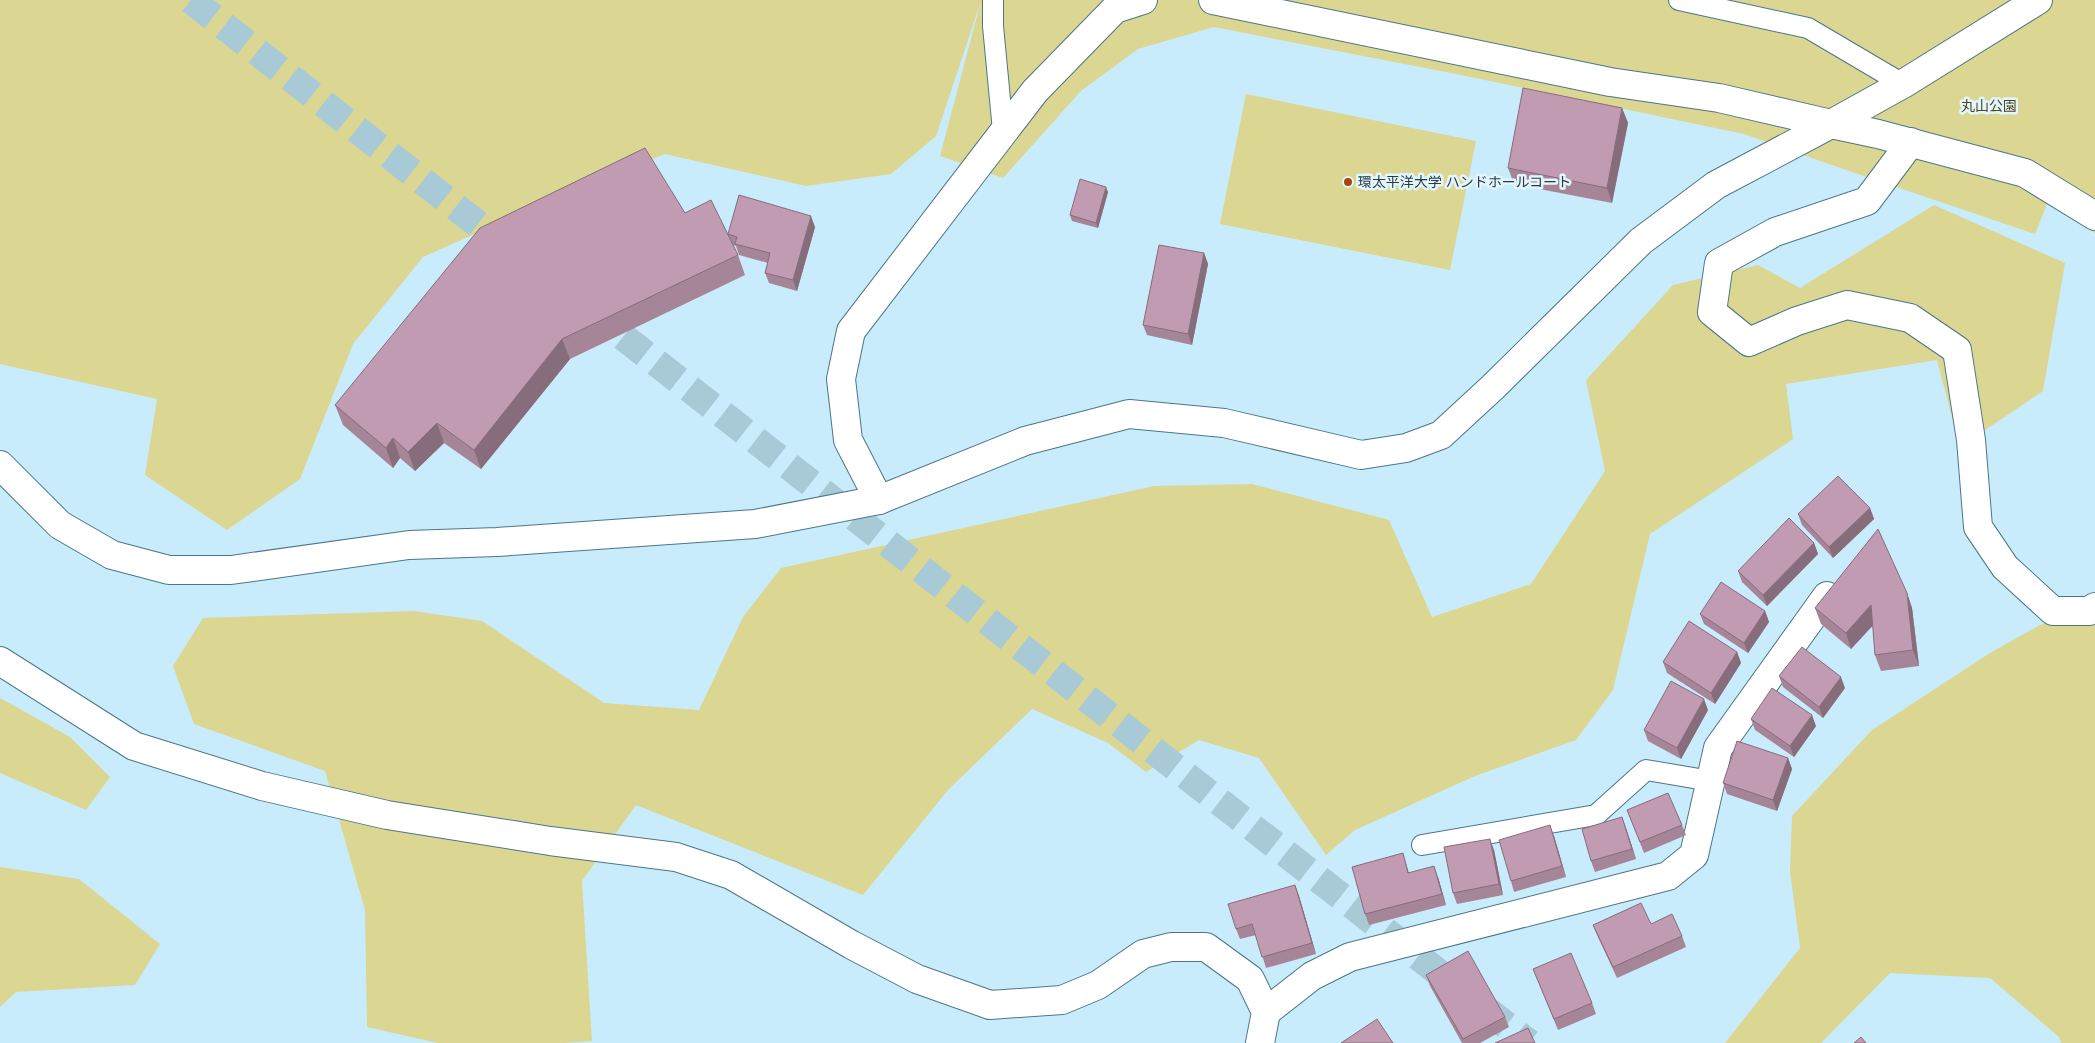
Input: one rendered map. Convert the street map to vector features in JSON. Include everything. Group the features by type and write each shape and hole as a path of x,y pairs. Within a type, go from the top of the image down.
{"street":[{"path":"879,500 848,440 841,379 851,331 1034,91 1115,9 1143,0"},
{"path":"1213,0 1610,82 1719,98 1910,142 2025,173 2095,216"},
{"path":"0,465 60,525 112,555 169,570 231,570 409,545 497,542 754,524 879,500 1026,441 1129,414 1224,423 1361,455 1406,448 1441,435 1641,241 1716,185 1903,84 2038,0"},
{"path":"1910,142 1867,201 1774,232 1719,263 1712,312 1748,342 1797,321 1846,305 1910,318 1956,350 1971,440 1978,527 2005,567 2053,611 2089,611 2095,607"},
{"path":"1266,1012 1312,976 1350,957 1668,876 1694,855 1718,748 1827,596"},
{"path":"0,661 134,746 262,786 387,815 550,841 676,858 731,875 852,945 917,979 990,1005 1062,1000 1098,985 1143,954 1171,947 1206,947 1250,979 1266,1012 1260,1043"}],"lane":[{"path":"993,0 993,26 1003,131"},
{"path":"1679,0 1808,28 1903,84"},
{"path":"1422,845 1596,815 1646,770 1711,781"}],"green space":[{"name":"丸山公園","path":"0,0 2095,0 2095,233 2047,204 2035,234 1744,134 1456,74 1214,27 1138,49 1081,91 1003,178 940,156 981,1 936,136 891,174 806,186 665,154 580,187 423,257 353,344 300,479 227,530 145,475 157,399 0,364"},
{"name":"環太平洋大学 ハンドホールコート","path":"1246,94 1476,141 1450,270 1220,224"},
{"path":"1934,205 2065,263 2043,391 1960,447 1937,360 1786,384 1793,439 1650,534 1613,690 1576,740 1475,776 1355,830 1326,855 1259,758 1199,740 1146,772 1108,743 1032,709 948,790 863,895 636,805 582,881 592,1041 563,1043 438,1043 367,1027 365,910 325,771 194,724 173,666 203,618 414,611 482,621 604,703 699,710 743,617 781,568 1154,486 1252,484 1389,520 1432,617 1531,584 1605,471 1586,380 1673,285 1758,265 1800,288"},
{"path":"2095,604 2095,1043 2061,1043 2059,1037 1990,978 1890,973 1821,1043 1725,1043 1800,948 1790,871 1792,816 1872,730 1990,653 2038,626"},
{"path":"0,698 70,737 110,777 86,810 0,773"},
{"path":"0,867 79,879 160,944 135,985 16,992 0,1007"}],"building":[{"path":"1523,88 1622,108 1607,188 1508,168"},
{"path":"645,148 685,213 711,200 738,255 562,339 474,450 437,423 408,452 393,438 386,448 335,405 480,228"},
{"path":"1080,179 1106,187 1096,223 1070,215"},
{"path":"739,195 811,216 793,280 765,273 770,253 735,244 737,237 728,234"},
{"path":"1159,245 1204,253 1188,334 1143,325"},
{"path":"1838,476 1870,508 1829,547 1798,514"},
{"path":"1789,518 1814,543 1763,595 1738,571"},
{"path":"1878,529 1907,593 1913,650 1875,655 1871,605 1846,633 1815,608"},
{"path":"1721,582 1765,611 1744,643 1700,614"},
{"path":"1689,621 1737,652 1711,693 1663,662"},
{"path":"1802,647 1841,677 1819,707 1779,676"},
{"path":"1671,681 1704,699 1677,748 1644,730"},
{"path":"1772,688 1812,715 1790,746 1751,719"},
{"path":"1737,741 1788,758 1773,800 1723,783"},
{"path":"1668,793 1682,825 1640,842 1627,810"},
{"path":"1622,817 1632,849 1591,861 1582,829"},
{"path":"1550,825 1562,866 1511,881 1499,840"},
{"path":"1490,839 1499,884 1453,893 1444,847"},
{"path":"1403,853 1408,873 1434,866 1442,894 1365,914 1352,867"},
{"path":"1295,885 1312,943 1262,957 1252,924 1236,929 1228,904"},
{"path":"1641,903 1651,924 1672,914 1682,936 1613,967 1593,925"},
{"path":"1468,951 1505,1017 1463,1039 1426,975"},
{"path":"1571,953 1592,1003 1554,1019 1533,969"},
{"path":"1377,1019 1393,1043 1341,1043"},
{"path":"1528,1028 1535,1043 1495,1043"},
{"path":"1861,1037 1866,1043 1854,1043"}],"tunnel":[{"path":"191,0 511,250"},
{"path":"590,311 1529,1043"}],"place":[{"name":"環太平洋大学 ハンドホールコート","path":"1348,182"}]}
